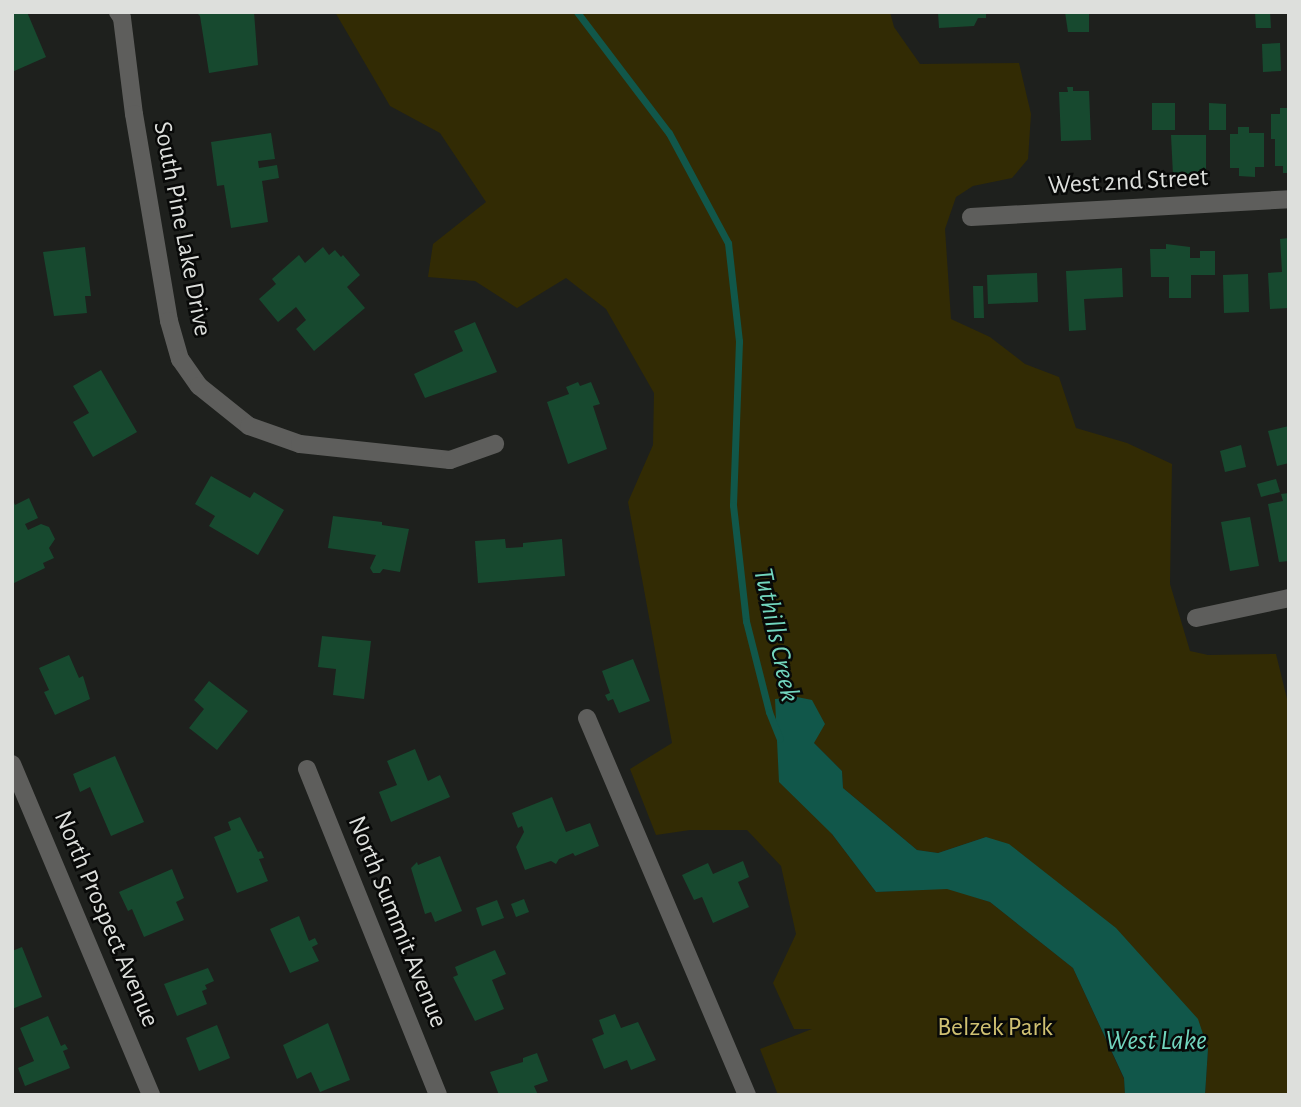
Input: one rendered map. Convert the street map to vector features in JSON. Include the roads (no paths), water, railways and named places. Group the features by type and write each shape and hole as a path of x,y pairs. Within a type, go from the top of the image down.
{"street":[{"name":"South Pine Lake Drive","path":"118,12 122,18 134,114 169,321 180,359 199,386 249,426 300,444 450,460 495,444"},
{"name":"West 2nd Street","path":"971,217 1289,199"},
{"path":"1196,618 1289,598"},
{"path":"587,718 654,870 690,966 747,1095"},
{"name":"North Prospect Avenue","path":"12,764 151,1095"},
{"name":"North Summit Avenue","path":"307,769 438,1095"}],"water":[{"name":"West Lake","path":"797,697 812,700 825,724 814,743 842,771 843,788 917,850 938,853 986,837 1009,844 1116,928 1198,1019 1208,1049 1205,1095 1125,1095 1124,1078 1073,968 990,902 947,889 876,892 832,834 779,782 775,699"}],"waterway":[{"name":"Tuthills Creek","path":"577,12 669,133 728,243 739,341 733,505 746,621 769,712 780,739"}],"park label":[{"name":"Belzek Park","path":"995,1028"}]}
